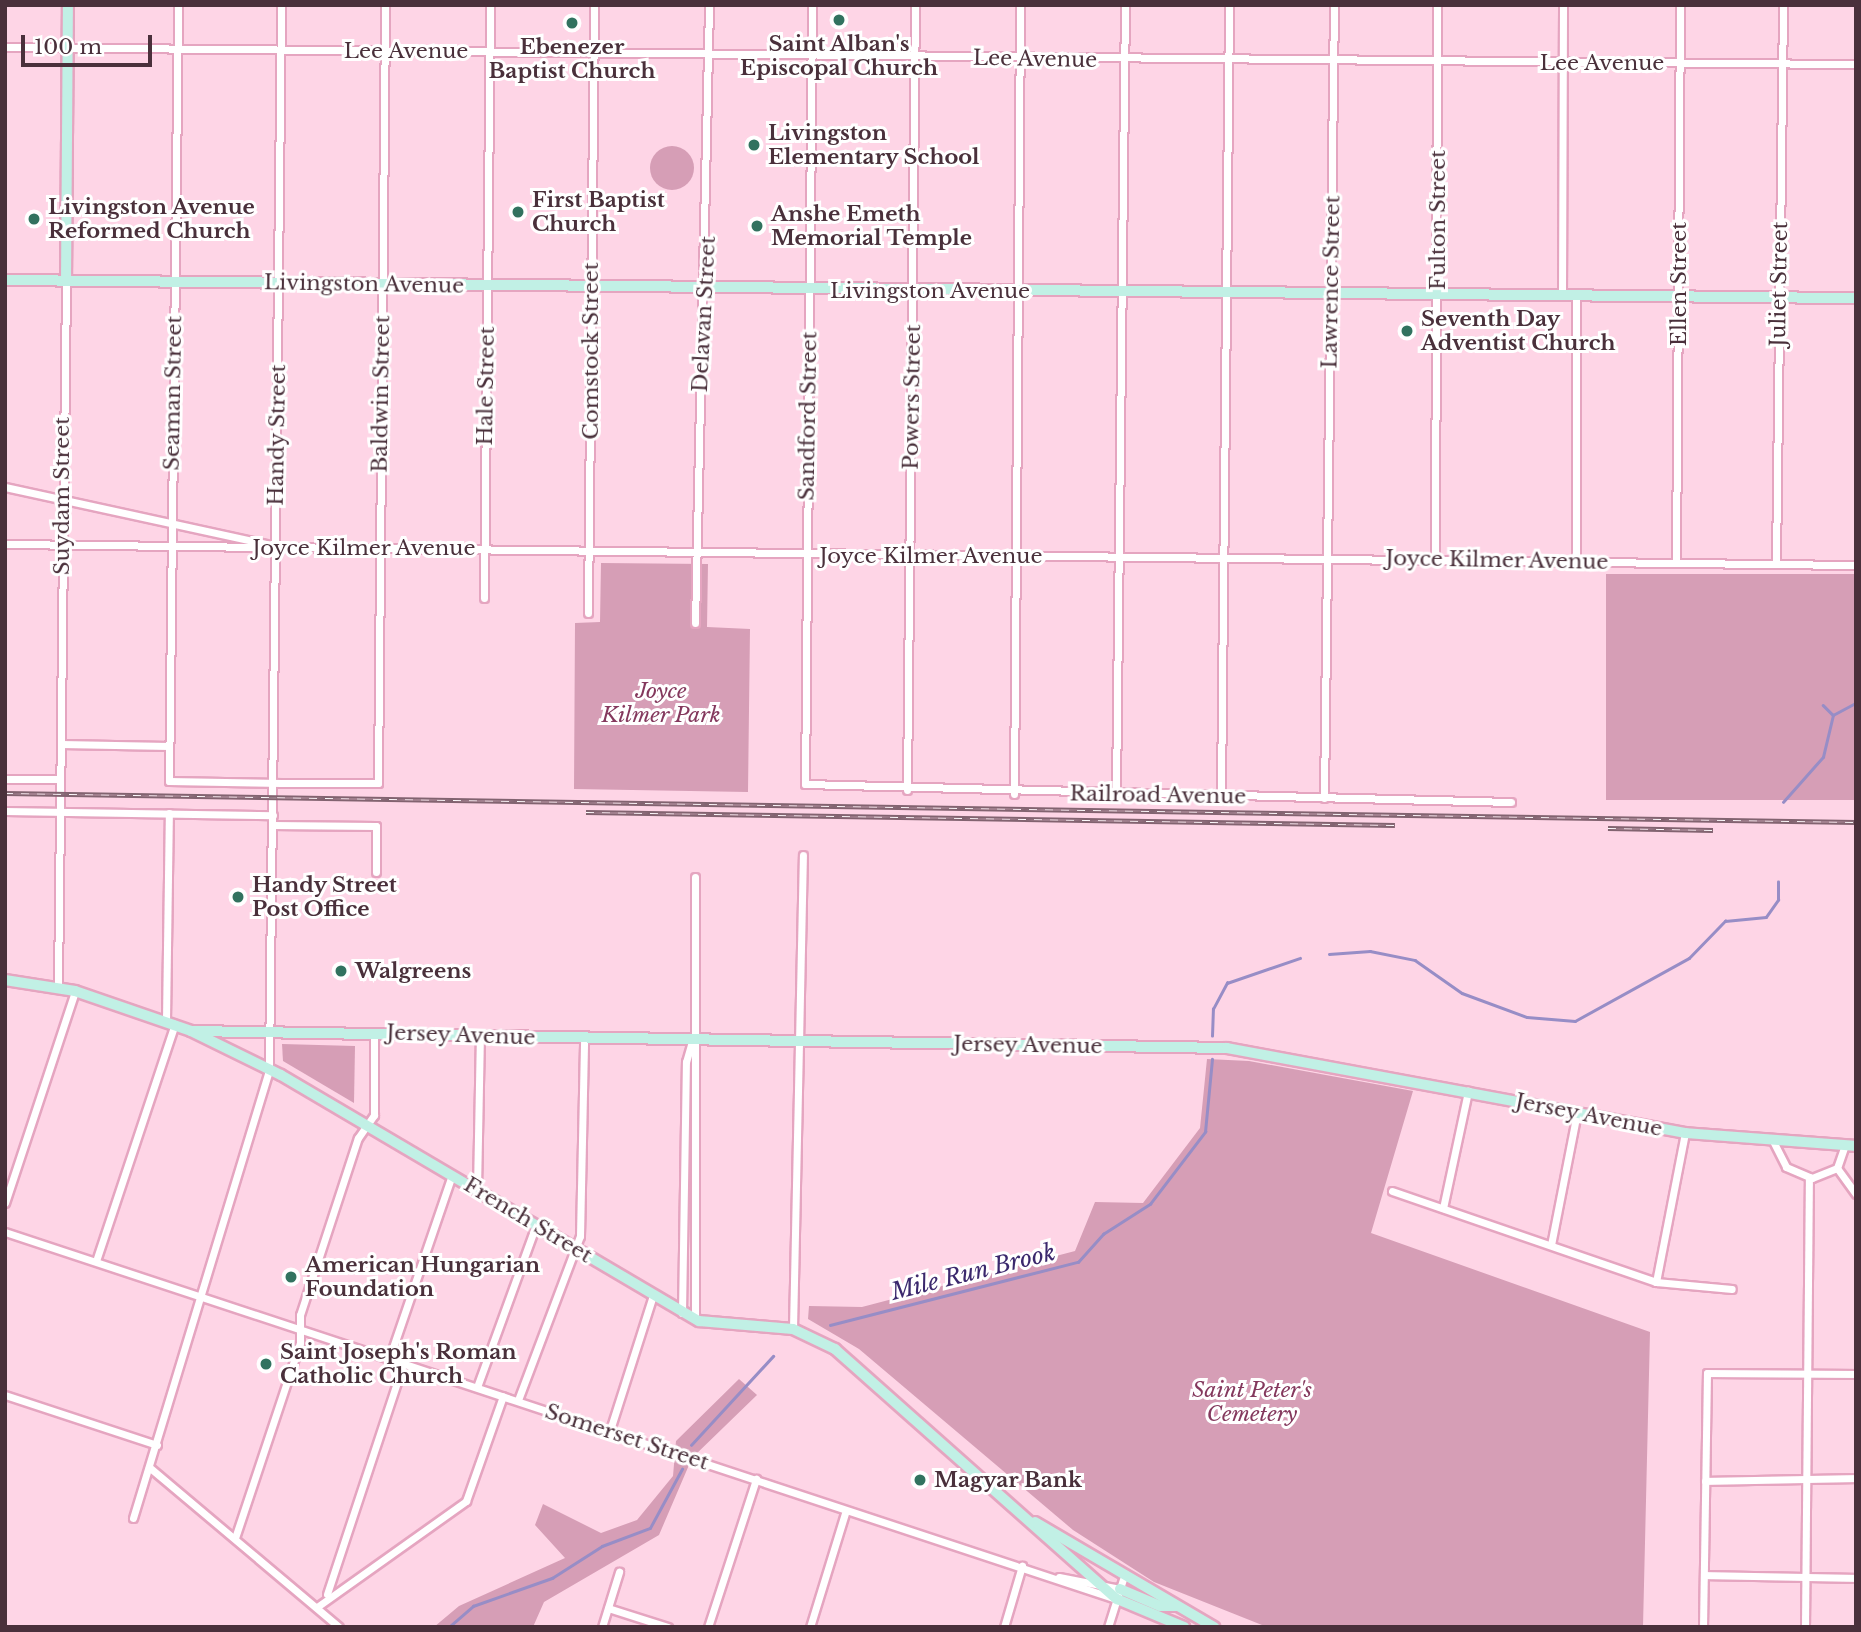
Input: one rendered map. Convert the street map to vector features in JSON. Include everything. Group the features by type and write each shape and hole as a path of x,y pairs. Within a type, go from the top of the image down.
{"main road":[{"name":"Suydam Street","path":"66,281 68,5"},
{"name":"Livingston Avenue","path":"5,280 591,288 1856,298"},
{"name":"French Street","path":"5,981 75,991 171,1022 269,1069 695,1319 793,1329 866,1371 1097,1583 1120,1589"},
{"name":"Jersey Avenue","path":"191,1031 374,1032 584,1039 1247,1050 1685,1133 1850,1146"},
{"name":"French Street","path":"1015,1507 1120,1589"},
{"name":"Somerset Street","path":"1120,1589 1180,1606 1214,1627"},
{"name":"Somerset Street","path":"1120,1589 1184,1627"}],"street":[{"name":"Seaman Street","path":"178,5 169,781 273,783"},
{"name":"Handy Street","path":"133,1518 269,1069 281,5"},
{"name":"Baldwin Street","path":"273,783 378,783 386,5"},
{"name":"Hale Street","path":"484,598 490,5"},
{"name":"Comstock Street","path":"588,613 594,5"},
{"name":"Delavan Street","path":"695,623 699,554 709,5"},
{"name":"Sandford Street","path":"805,785 812,5"},
{"name":"Powers Street","path":"907,790 915,5"},
{"path":"1014,794 1020,5"},
{"path":"1116,794 1125,5"},
{"path":"1221,795 1229,5"},
{"name":"Lawrence Street","path":"1324,798 1334,5"},
{"name":"Fulton Street","path":"1436,560 1437,5"},
{"path":"1562,296 1563,5"},
{"name":"Ellen Street","path":"1676,563 1680,5"},
{"name":"Juliet Street","path":"1776,563 1783,5"},
{"name":"Lee Avenue","path":"5,47 1124,61 1856,64"},
{"name":"Suydam Street","path":"58,987 61,497 66,281"},
{"path":"1576,296 1576,562"},
{"path":"5,487 172,521 276,547"},
{"name":"Joyce Kilmer Avenue","path":"5,544 589,550 807,556 1327,558 1856,565"},
{"path":"61,744 169,746"},
{"path":"5,779 60,779"},
{"name":"Railroad Avenue","path":"805,785 1014,794 1221,795 1511,802"},
{"path":"5,811 272,815"},
{"path":"96,1261 171,1022 169,813"},
{"path":"272,825 376,826 376,872"},
{"path":"793,1329 802,1042 803,855"},
{"path":"682,1313 686,1062 692,1041 695,877"},
{"path":"5,1203 75,991"},
{"path":"235,1538 367,1125 374,1115 374,1032"},
{"path":"477,1189 480,1035"},
{"path":"517,1400 575,1248 584,1039"},
{"path":"692,1041 698,1063 695,1319"},
{"path":"1443,1208 1468,1091"},
{"path":"1551,1245 1577,1112"},
{"path":"1656,1282 1685,1133"},
{"path":"1773,1141 1783,1165 1809,1177 1838,1168 1850,1146"},
{"path":"685,1166 697,1166"},
{"path":"1838,1168 1856,1194"},
{"path":"389,1359 452,1175"},
{"path":"1805,1627 1809,1177"},
{"path":"1392,1191 1656,1282 1732,1289"},
{"path":"477,1387 536,1225"},
{"name":"Somerset Street","path":"5,1231 1050,1576 1120,1589"},
{"path":"610,1430 653,1295"},
{"path":"327,1595 403,1364"},
{"path":"1703,1627 1705,1397 1711,1370 1856,1374"},
{"path":"5,1395 157,1445"},
{"path":"317,1607 327,1595 466,1501 503,1396"},
{"path":"149,1467 317,1607 334,1625"},
{"path":"1705,1481 1856,1478"},
{"path":"708,1627 756,1479"},
{"path":"810,1627 846,1510"},
{"path":"1004,1627 1022,1566"},
{"path":"602,1627 619,1572"},
{"path":"1704,1575 1856,1578"},
{"name":"Somerset Street","path":"1050,1576 1097,1583"},
{"path":"1108,1627 1120,1589"},
{"path":"608,1608 668,1627"}],"green space":[{"path":"672,146 681,147 688,152 693,159 693,177 688,184 681,189 672,190 663,189 656,184 651,177 650,168 651,159 656,152 663,147"},
{"name":"Joyce Kilmer Park","path":"601,563 708,564 707,627 750,629 748,792 574,789 575,623 600,622"},
{"path":"1606,574 1856,574 1856,800 1606,800"},
{"path":"282,1044 355,1046 354,1103 283,1061"},
{"name":"Saint Peter's Cemetery","path":"1207,1059 1249,1061 1413,1091 1371,1233 1650,1332 1643,1627 1267,1627 1154,1582 1073,1530 859,1349 808,1319 809,1306 862,1307 1075,1251 1095,1202 1143,1203 1200,1128"},
{"path":"739,1379 757,1395 692,1458 659,1535 544,1602 533,1627 434,1627 459,1606 565,1558 535,1525 543,1504 601,1533 637,1520 673,1476 676,1441"}],"waterway":[{"name":"Mile Run Brook","path":"1783,802 1823,757 1833,715 1856,703"},
{"path":"1823,705 1833,715"},
{"name":"Mile Run Brook","path":"1329,954 1370,951 1415,960 1462,993 1527,1017 1575,1021 1689,958 1725,921 1766,917 1778,900 1778,882"},
{"name":"Mile Run Brook","path":"1212,1036 1213,1009 1227,983 1300,958"},
{"name":"Mile Run Brook","path":"830,1325 1078,1262 1103,1234 1150,1204 1205,1132 1212,1059"},
{"name":"Mile Run Brook","path":"691,1445 773,1356"},
{"name":"Mile Run Brook","path":"449,1627 473,1606 552,1578 602,1546 650,1528 682,1469"}],"railway":[{"path":"5,793 1856,822"},
{"path":"586,812 1395,825"},
{"path":"1608,828 1713,830"}],"place":[{"name":"Saint Alban's Episcopal Church","path":"839,20"},
{"name":"Ebenezer Baptist Church","path":"572,23"},
{"name":"Livingston Elementary School","path":"754,145"},
{"name":"First Baptist Church","path":"518,212"},
{"name":"Livingston Avenue Reformed Church","path":"34,219"},
{"name":"Anshe Emeth Memorial Temple","path":"757,226"},
{"name":"Seventh Day Adventist Church","path":"1407,331"},
{"name":"Handy Street Post Office","path":"238,897"},
{"name":"Walgreens","path":"341,971"},
{"name":"American Hungarian Foundation","path":"291,1277"},
{"name":"Saint Joseph's Roman Catholic Church","path":"266,1364"},
{"name":"Magyar Bank","path":"920,1480"}]}
